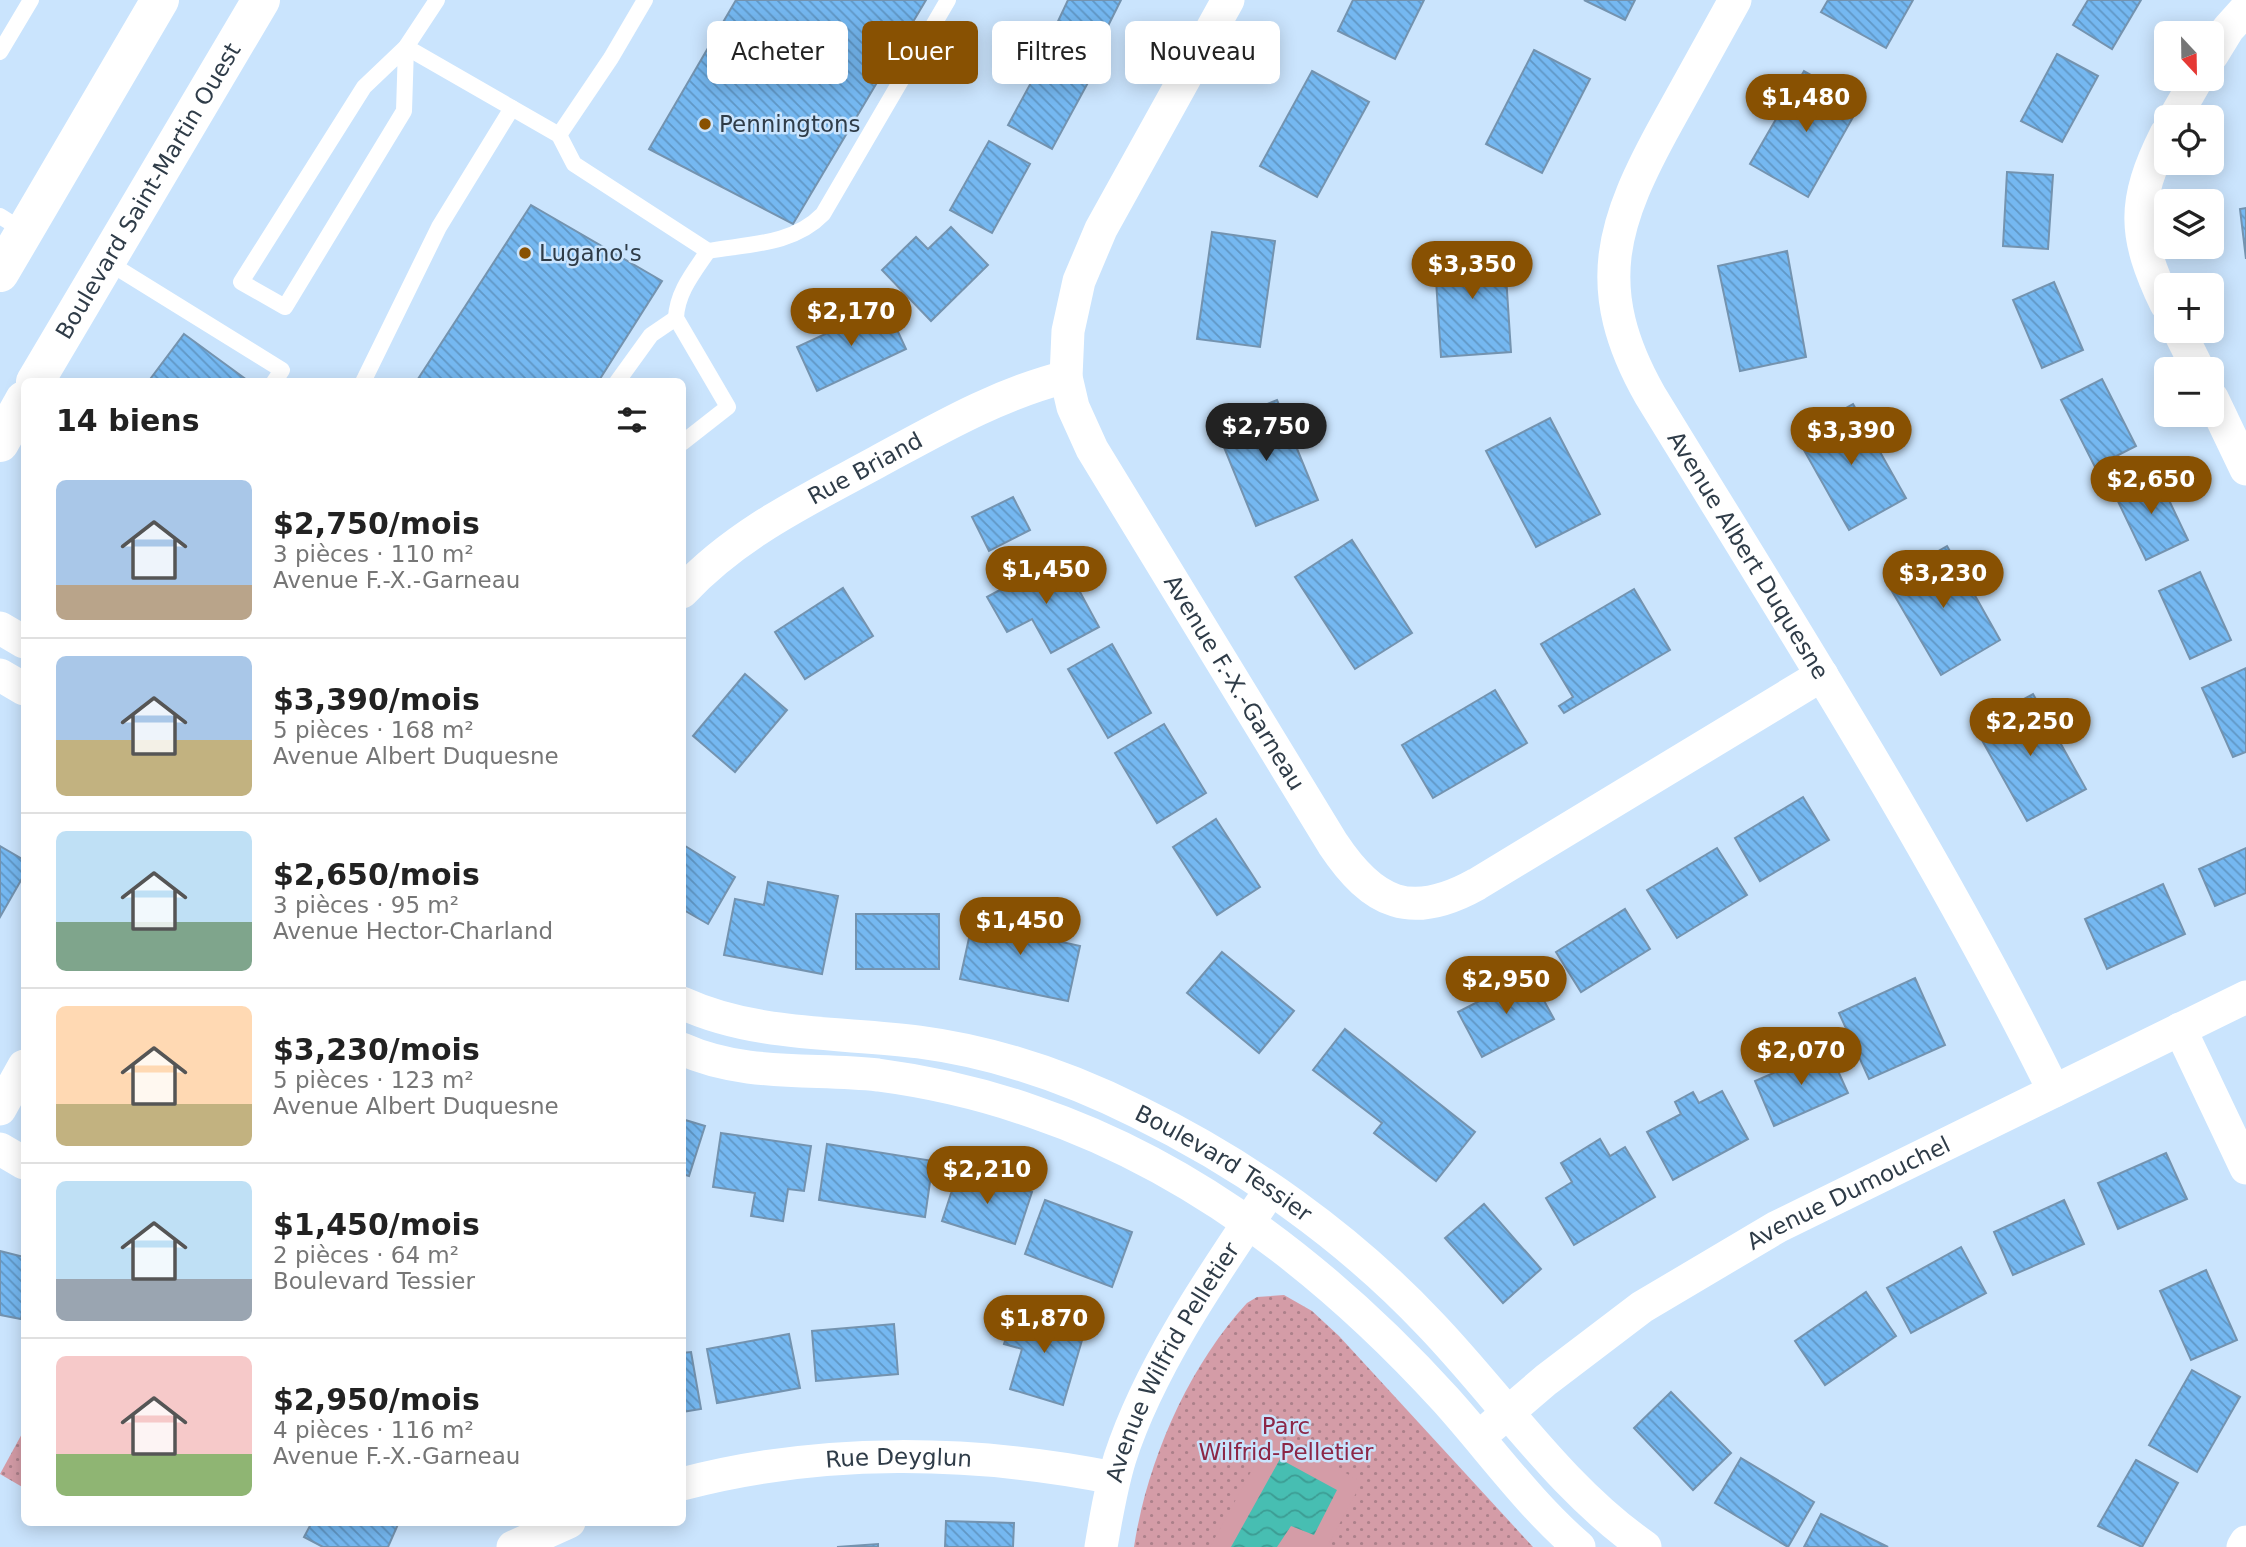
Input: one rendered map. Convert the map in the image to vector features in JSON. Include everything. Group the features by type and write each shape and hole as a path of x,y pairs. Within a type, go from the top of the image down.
{"main road":[{"path":"0,273 12,224 160,0"},
{"name":"Boulevard Saint-Martin Ouest","path":"40,378 106,261 261,0"},
{"name":"Boulevard Saint-Martin Ouest","path":"0,443 21,409"}],"street":[{"name":"Avenue F.-X.-Garneau","path":"1228,0 1088,258 1070,312 1066,377 1078,421 1092,449 1333,844 1362,881 1380,896 1396,902 1430,903 1463,892 1822,675"},
{"name":"Avenue Albert Duquesne","path":"1735,0 1628,199 1615,249 1616,310 1627,349 1645,386 1822,675 1983,948 2054,1091"},
{"path":"2224,36 2246,9"},
{"path":"2154,158 2149,168 2140,210 2143,242 2154,273"},
{"name":"Rue Briand","path":"686,588 730,548 780,514 999,399 1066,377"},
{"path":"2224,423 2246,469"},
{"path":"0,628 21,640"},
{"path":"0,676 21,687"},
{"name":"Avenue Dumouchel","path":"1479,1438 1630,1315 1749,1244 1833,1198 2246,997"},
{"name":"Boulevard Tessier","path":"686,1004 745,1025 924,1043 1033,1069 1103,1095 1213,1152 1345,1245 1403,1296 1584,1496 1645,1547"},
{"path":"2180,1030 2246,1168"},
{"name":"Boulevard Tessier","path":"686,1051 706,1059 748,1068 877,1075 996,1100 1111,1143 1191,1186 1248,1222 1342,1294 1393,1344 1544,1514 1579,1547"},
{"path":"0,1109 21,1071"},
{"path":"0,1149 21,1161"},
{"name":"Avenue Wilfrid Pelletier","path":"1101,1547 1114,1478 1127,1439 1149,1390 1197,1302 1270,1190"},
{"name":"Rue Deyglun","path":"686,1483 782,1464 863,1458 1023,1463 1114,1478"},
{"path":"518,1537 555,1526"},
{"path":"2243,1547 2246,1542"}],"lane":[{"path":"0,52 30,0"},
{"path":"559,135 611,58 645,0"},
{"path":"406,47 559,135 574,164 708,251 794,236 812,225 822,214 948,0"},
{"path":"406,47 404,111 285,307 241,282 364,87 406,47 430,2"},
{"path":"365,378 439,227 512,108"},
{"path":"686,440 728,407 676,318 676,304 681,292 708,251"},
{"path":"106,261 282,370 277,378"},
{"path":"620,378 651,335 676,318"}],"green space":[{"name":"Parc Wilfrid-Pelletier","path":"1284,1295 1312,1311 1339,1336 1533,1547 1134,1547 1140,1514 1160,1449 1173,1417 1206,1356 1247,1303 1257,1297"},
{"path":"1272,1433 1362,1482 1327,1547 1210,1547"},
{"path":"21,1436 21,1486 0,1474"}],"water":[{"path":"1280,1459 1337,1490 1314,1535 1291,1526 1277,1547 1231,1547"}],"building":[{"path":"736,0 926,0 914,21 862,21 862,84 876,84 793,224 649,149 707,50 707,84 848,84 848,21 724,21"},
{"path":"1068,0 1121,0 1110,21 1058,21"},
{"path":"1353,0 1424,0 1395,59 1338,31"},
{"path":"1584,0 1635,0 1625,20"},
{"path":"1828,0 1913,0 1886,48 1821,12"},
{"path":"2088,0 2141,0 2112,49 2073,25"},
{"path":"1534,50 1590,79 1542,173 1486,144"},
{"path":"2057,54 2098,76 2062,142 2021,121"},
{"path":"1312,71 1369,102 1317,197 1260,166"},
{"path":"1804,71 1861,103 1808,197 1750,164"},
{"path":"1030,84 1087,84 1052,149 1008,125"},
{"path":"989,141 1030,164 992,233 950,210"},
{"path":"2007,172 2053,175 2048,249 2003,246"},
{"path":"531,205 662,281 601,378 419,378"},
{"path":"2246,208 2246,259 2240,209"},
{"path":"951,227 988,265 931,321 882,270 916,237 928,249"},
{"path":"1212,232 1275,241 1260,347 1197,339"},
{"path":"1504,245 1511,352 1441,357 1434,249"},
{"path":"1787,251 1806,357 1740,371 1718,266"},
{"path":"2054,282 2083,350 2042,368 2013,300"},
{"path":"886,306 906,349 817,391 797,347"},
{"path":"184,334 244,378 151,378"},
{"path":"2102,379 2136,446 2095,467 2061,400"},
{"path":"1277,400 1318,500 1256,526 1215,425"},
{"path":"1853,404 1906,498 1849,530 1796,436"},
{"path":"1550,418 1600,514 1536,547 1486,451"},
{"path":"2156,473 2188,540 2146,560 2114,493"},
{"path":"1013,497 1030,530 989,551 972,517"},
{"path":"1352,540 1412,633 1355,669 1295,577"},
{"path":"1947,546 2000,640 1941,675 1886,581"},
{"path":"1061,557 1099,627 1051,653 1032,619 1007,632 987,597"},
{"path":"2200,572 2231,640 2190,659 2159,591"},
{"path":"843,588 873,636 805,679 775,632"},
{"path":"1634,589 1670,650 1564,713 1559,706 1573,697 1541,644"},
{"path":"1112,644 1151,713 1108,738 1068,669"},
{"path":"2246,668 2246,752 2233,757 2202,688"},
{"path":"745,674 787,710 735,772 693,736"},
{"path":"1495,690 1527,743 1433,798 1402,745"},
{"path":"2033,694 2086,789 2027,821 1974,726"},
{"path":"1164,724 1206,793 1157,823 1115,753"},
{"path":"1803,797 1829,840 1760,881 1735,838"},
{"path":"1216,819 1260,887 1217,915 1173,847"},
{"path":"0,846 21,858 21,880 0,917"},
{"path":"686,846 735,877 708,924 686,911"},
{"path":"1717,848 1747,895 1677,938 1647,890"},
{"path":"2246,848 2246,893 2215,906 2199,869"},
{"path":"768,882 838,896 822,974 724,955 735,899 764,905"},
{"path":"2163,884 2185,934 2107,969 2085,919"},
{"path":"1625,909 1650,949 1581,992 1556,952"},
{"path":"1011,910 1048,918 1044,938 1080,946 1068,1001 960,979 973,920 1007,927"},
{"path":"856,914 939,914 939,969 856,969"},
{"path":"1222,952 1294,1011 1259,1053 1187,993"},
{"path":"1530,975 1554,1019 1482,1057 1458,1012"},
{"path":"1915,978 1945,1045 1869,1079 1839,1013"},
{"path":"1345,1029 1475,1132 1436,1181 1374,1133 1382,1123 1313,1070"},
{"path":"1828,1049 1848,1093 1774,1126 1755,1081"},
{"path":"1722,1091 1748,1139 1673,1180 1647,1132 1681,1114 1675,1102 1693,1092 1699,1103"},
{"path":"686,1120 705,1126 689,1176 686,1175"},
{"path":"721,1133 811,1146 804,1191 788,1189 783,1221 751,1216 755,1193 713,1187"},
{"path":"1600,1139 1610,1156 1625,1147 1655,1197 1574,1245 1546,1198 1572,1182 1561,1163"},
{"path":"827,1144 933,1161 925,1217 819,1200"},
{"path":"2166,1153 2187,1199 2118,1229 2098,1183"},
{"path":"959,1169 1032,1192 1015,1244 942,1221"},
{"path":"1045,1200 1132,1232 1112,1287 1025,1254"},
{"path":"2064,1200 2084,1244 2013,1275 1994,1232"},
{"path":"1484,1204 1541,1269 1503,1303 1445,1238"},
{"path":"1961,1247 1986,1293 1911,1333 1887,1288"},
{"path":"0,1251 21,1256 21,1319 0,1315"},
{"path":"2206,1270 2237,1340 2191,1360 2160,1291"},
{"path":"1866,1292 1896,1336 1825,1385 1795,1341"},
{"path":"1015,1309 1085,1330 1063,1405 1010,1389 1022,1349 1004,1344"},
{"path":"894,1324 898,1374 816,1381 812,1331"},
{"path":"789,1334 800,1388 717,1403 707,1349"},
{"path":"691,1352 701,1409 686,1411 686,1353"},
{"path":"2192,1370 2240,1397 2197,1472 2149,1445"},
{"path":"1671,1392 1731,1453 1693,1490 1634,1428"},
{"path":"1741,1458 1814,1502 1788,1547 1715,1503"},
{"path":"2136,1460 2178,1483 2142,1547 2098,1526"},
{"path":"1821,1514 1888,1547 1804,1547"},
{"path":"946,1521 1014,1523 1013,1547 945,1547"},
{"path":"310,1526 397,1526 388,1547 323,1547 304,1537"},
{"path":"878,1544 878,1547 837,1547"}],"place":[{"name":"Penningtons","path":"705,124"},
{"name":"Lugano's","path":"525,253"}]}
